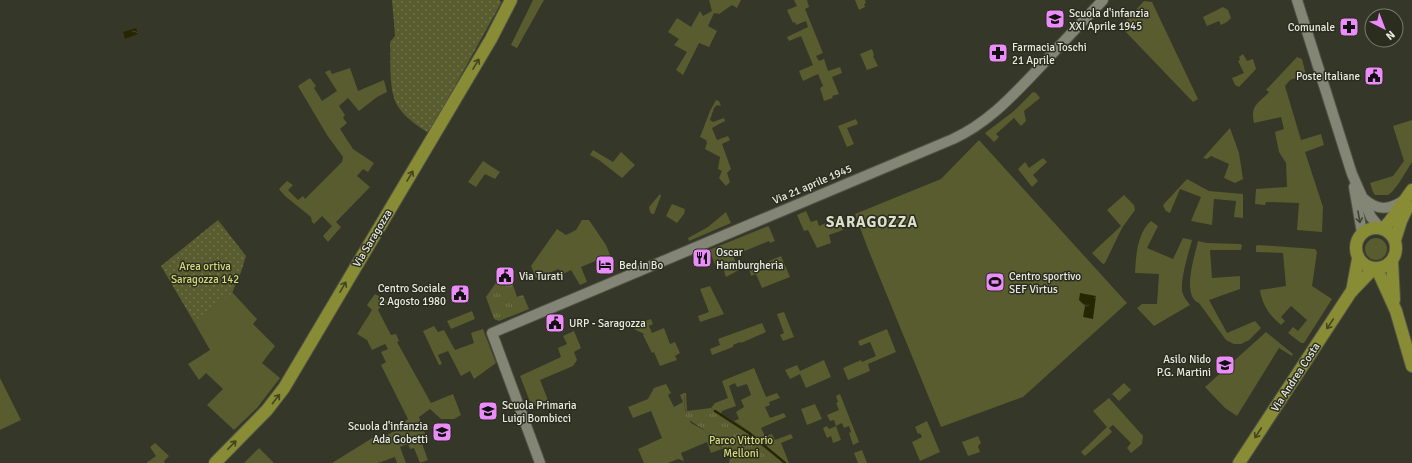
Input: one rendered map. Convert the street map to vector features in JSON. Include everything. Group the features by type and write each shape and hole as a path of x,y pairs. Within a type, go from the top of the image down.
{"main road":[{"name":"Via Saragozza","path":"215,463 267,410 284,388 492,39 511,0"},
{"path":"1382,228 1390,221 1410,196"},
{"path":"1396,312 1392,261 1396,250 1395,240 1410,196"},
{"path":"1392,261 1386,266 1376,268 1366,266 1358,259 1356,255 1356,246 1362,233 1373,228 1382,228 1392,235 1395,240"},
{"name":"Via Andrea Costa","path":"1351,292 1358,259"},
{"path":"1376,268 1396,312 1412,366"},
{"name":"Via Andrea Costa","path":"1238,463 1351,292 1376,268"}],"street":[{"name":"Via 21 aprile 1945","path":"540,463 492,333 975,128 1017,92 1103,0"},
{"path":"1297,0 1352,174 1371,217 1382,228"},
{"path":"1352,174 1362,233"},
{"path":"1363,198 1372,205 1382,209 1388,209 1394,207 1410,196"}],"green space":[{"path":"392,0 500,0 501,3 429,133 404,114 396,104 392,92 390,42 395,36"},
{"path":"533,0 544,0 517,48 511,45"},
{"path":"709,0 741,0 737,8 732,5 719,14 714,13 708,26 717,31 709,47 699,43 683,75 676,70 687,52 674,45 679,39 668,32 677,18 691,27 700,11 703,16 712,11"},
{"path":"794,0 807,0 809,7 805,9 823,53 816,56 819,61 824,59 828,71 840,67 842,73 832,77 839,94 832,96 833,98 824,101 820,88 823,86 818,74 803,81 799,71 813,65 801,36 789,41 787,37 808,27 806,21 796,25 795,22 793,23 787,10 797,6"},
{"path":"855,0 865,0 865,7 859,10"},
{"path":"1144,1 1152,2 1198,99 1193,102 1123,29 1123,24"},
{"path":"1223,7 1228,10 1231,18 1221,25 1219,21 1207,26 1203,17"},
{"path":"872,49 873,56 878,66 867,70 860,54"},
{"path":"1243,54 1247,61 1253,59 1256,69 1239,87 1235,85 1232,78 1244,73 1238,61 1240,60 1239,57"},
{"path":"1297,57 1302,59 1306,75 1290,80 1285,86 1301,140 1321,134 1324,145 1305,152 1323,207 1322,232 1297,230 1299,203 1266,202 1265,205 1255,204 1256,189 1287,187 1286,163 1279,152 1275,132 1284,129 1281,117 1254,123 1254,108 1269,92 1266,90"},
{"path":"350,68 358,91 384,80 387,92 377,97 359,111 348,98 339,106 345,115 343,118 347,123 340,129 353,149 374,163 368,172 363,169 357,176 370,187 336,222 341,227 328,242 323,236 332,226 322,216 314,224 311,217 285,196 279,189 287,181 293,185 288,190 298,200 303,196 305,199 342,162 343,157 327,135 298,86 310,78 316,86 314,88 322,101 337,91 325,72 330,70 332,74"},
{"path":"1033,92 1040,98 1024,111 1026,121 1021,126 1014,118 996,134 999,137 994,142 985,133 1014,111"},
{"path":"716,100 719,101 721,106 717,105 714,108 710,120 713,122 724,118 725,121 712,128 717,140 728,136 730,140 722,144 731,169 727,173 730,182 726,186 719,178 722,171 718,169 720,157 705,149 707,143 706,140 700,137"},
{"path":"856,119 858,124 847,128 854,144 847,147 838,126"},
{"path":"1412,120 1412,162 1392,192 1388,195 1375,195 1370,183 1393,176 1404,161 1393,126"},
{"path":"1230,128 1239,153 1243,179 1235,183 1224,178 1229,164 1211,156 1207,159 1203,158"},
{"name":"Centro sportivo SEF Virtus","path":"979,140 1127,303 1023,397 941,427 855,214 941,179"},
{"path":"593,150 613,162 621,152 635,165 622,178 590,155"},
{"path":"1043,158 1047,162 1033,175 1038,181 1032,187 1018,169 1025,162 1029,168"},
{"path":"483,161 500,172 495,179 485,174 476,187 468,182"},
{"path":"1187,179 1209,191 1243,194 1243,218 1234,217 1236,201 1214,199 1212,225 1191,221 1201,197 1180,189 1170,213 1166,211 1163,206 1164,204"},
{"path":"660,194 661,196 654,214 652,214 649,207"},
{"path":"1124,195 1134,205 1135,210 1122,228 1105,263 1103,264 1092,253 1121,226 1107,210"},
{"path":"672,204 685,209 684,214 677,223 666,216"},
{"path":"806,211 811,222 817,220 819,226 838,218 843,230 829,235 831,243 817,248 808,230 804,231 797,215"},
{"path":"726,212 731,223 689,241 688,238 708,227"},
{"name":"Area ortiva Saragozza 142","path":"218,220 246,256 232,293 194,322 161,266"},
{"path":"582,220 589,220 606,245 610,255 581,267 587,282 580,285 571,270 561,275 559,269 536,278 531,266 557,229 566,235 576,230"},
{"path":"1151,221 1158,226 1147,248 1173,259 1183,238 1192,240 1182,285 1183,295 1190,305 1154,326 1137,308 1142,304 1157,304 1159,274 1135,273 1140,238 1146,226"},
{"path":"768,226 775,241 770,243 769,241 733,256 739,270 726,277 722,265 716,267 709,250"},
{"path":"1376,238 1380,239 1386,245 1386,253 1380,259 1376,260 1372,259 1366,253 1365,249 1366,245 1372,239"},
{"path":"1198,241 1242,245 1241,250 1210,250 1212,278 1240,276 1240,289 1209,300 1227,333 1255,321 1261,328 1249,340 1241,344 1234,344 1226,340 1199,303 1194,299 1191,292 1190,284 1192,265"},
{"path":"1256,246 1315,249 1317,252 1312,286 1332,299 1304,343 1301,343 1288,333 1293,327 1298,331 1307,320 1291,306 1281,317 1285,321 1281,325 1270,314 1261,295 1260,290 1286,286 1283,253 1256,252"},
{"path":"781,256 790,277 762,288 756,274 751,276 749,269"},
{"path":"500,277 513,285 517,297 523,295 529,309 499,321 494,319 486,297"},
{"path":"710,286 724,314 700,322 698,316 709,312 700,289"},
{"path":"232,292 257,319 253,324 275,346 262,363 280,378 257,408 234,430 207,405 223,389 206,373 199,380 188,364 210,350 194,322"},
{"path":"375,294 386,300 388,305 382,305 378,310 391,335 396,334 399,341 397,342 431,403 453,394 461,415 454,419 441,419 430,409 419,417 426,436 420,438 428,460 420,463 414,448 410,449 408,444 400,447 406,463 397,463 395,457 378,463 332,463 374,437 379,439 399,429 401,424 408,419 381,365 386,362 381,352 388,349 385,344 372,350 367,340 357,334 372,310 367,305"},
{"path":"472,311 475,319 451,329 447,321"},
{"path":"784,312 794,337 783,341 780,335 784,333 777,314"},
{"path":"651,319 653,324 649,326 652,333 664,328 670,344 675,342 680,353 675,356 677,360 660,366 654,352 652,353 643,335 644,334 634,329 638,324"},
{"path":"762,323 766,332 712,355 710,349 720,345 718,339"},
{"path":"434,326 438,332 444,330 455,350 474,343 471,333 483,329 496,363 474,379 470,371 461,376 448,351 438,355 442,364 439,365 423,331"},
{"path":"887,329 896,352 868,364 870,371 848,380 843,368 861,360 862,362 876,356 870,342 860,346 858,341"},
{"path":"574,331 581,348 574,352 577,360 573,366 540,380 548,400 532,407 520,376 561,357 558,348 567,344 563,336"},
{"path":"1266,332 1293,354 1292,356 1279,348 1237,416 1225,408 1205,387"},
{"path":"824,360 831,377 806,388 800,374 790,379 785,370 797,365 800,371"},
{"path":"754,368 766,397 777,393 780,398 769,402 770,405 765,407 770,418 784,413 786,417 761,428 765,436 772,434 775,440 791,434 793,438 781,443 789,463 784,463 748,430 734,421 739,419 736,412 744,407 741,400 751,395 747,384 737,387 735,383 729,386 736,406 722,411 721,414 711,408 715,403 728,398 722,381"},
{"path":"0,378 21,420 0,430"},
{"path":"1124,383 1131,390 1119,401 1112,394"},
{"path":"666,384 671,393 668,395 674,407 683,402 680,395 684,393 685,411 691,423 706,431 722,449 711,453 707,442 681,453 684,461 678,459 668,463 644,463 638,449 662,438 651,411 633,418 628,407 648,399 654,388"},
{"name":"Parco Vittorio Melloni","path":"684,393 686,393 687,411 711,408 748,430 784,463 729,463 730,457 706,431 686,418"},
{"path":"840,394 859,442 853,445 849,433 851,432 849,426 844,428 842,423 836,426 834,420 830,421 827,415 839,410 836,403 838,402 836,396"},
{"path":"1109,398 1143,436 1142,444 1131,453 1127,448 1131,443 1113,425 1109,428 1112,432 1085,456 1081,452 1107,427 1093,411"},
{"path":"815,404 822,419 807,425 801,409"},
{"path":"927,421 940,452 920,461 912,442 922,437 920,433 918,434 915,427"},
{"path":"827,426 829,429 836,426 841,440 833,443 831,436 827,438 823,428"},
{"path":"978,436 981,443 978,446 980,452 968,456 962,442"},
{"path":"155,443 169,456 164,461 165,463 146,463 156,456 150,447"},
{"path":"259,448 274,463 244,463"},
{"path":"862,450 867,463 858,463 854,453"}],"water":[{"path":"136,28 138,34 125,39 123,32"},
{"path":"1080,293 1096,296 1093,319 1083,317 1085,306 1079,300"}],"waterway":[{"path":"715,411 749,433 785,463"}],"place":[{"name":"Scuola d'infanzia XXI Aprile 1945","path":"1055,19"},
{"name":"Comunale","path":"1349,27"},
{"name":"Farmacia Toschi 21 Aprile","path":"998,53"},
{"name":"Poste Italiane","path":"1374,76"},
{"name":"Oscar Hamburgheria","path":"702,258"},
{"name":"Bed in Bo","path":"605,265"},
{"name":"Via Turati","path":"505,276"},
{"name":"Centro sportivo SEF Virtus","path":"995,282"},
{"name":"Centro Sociale 2 Agosto 1980","path":"460,294"},
{"name":"URP - Saragozza","path":"555,323"},
{"name":"Asilo Nido P.G. Martini","path":"1225,365"},
{"name":"Scuola Primaria Luigi Bombicci","path":"488,411"},
{"name":"Scuola d'infanzia Ada Gobetti","path":"442,432"}],"district":[{"name":"SARAGOZZA","path":"872,222"}]}
